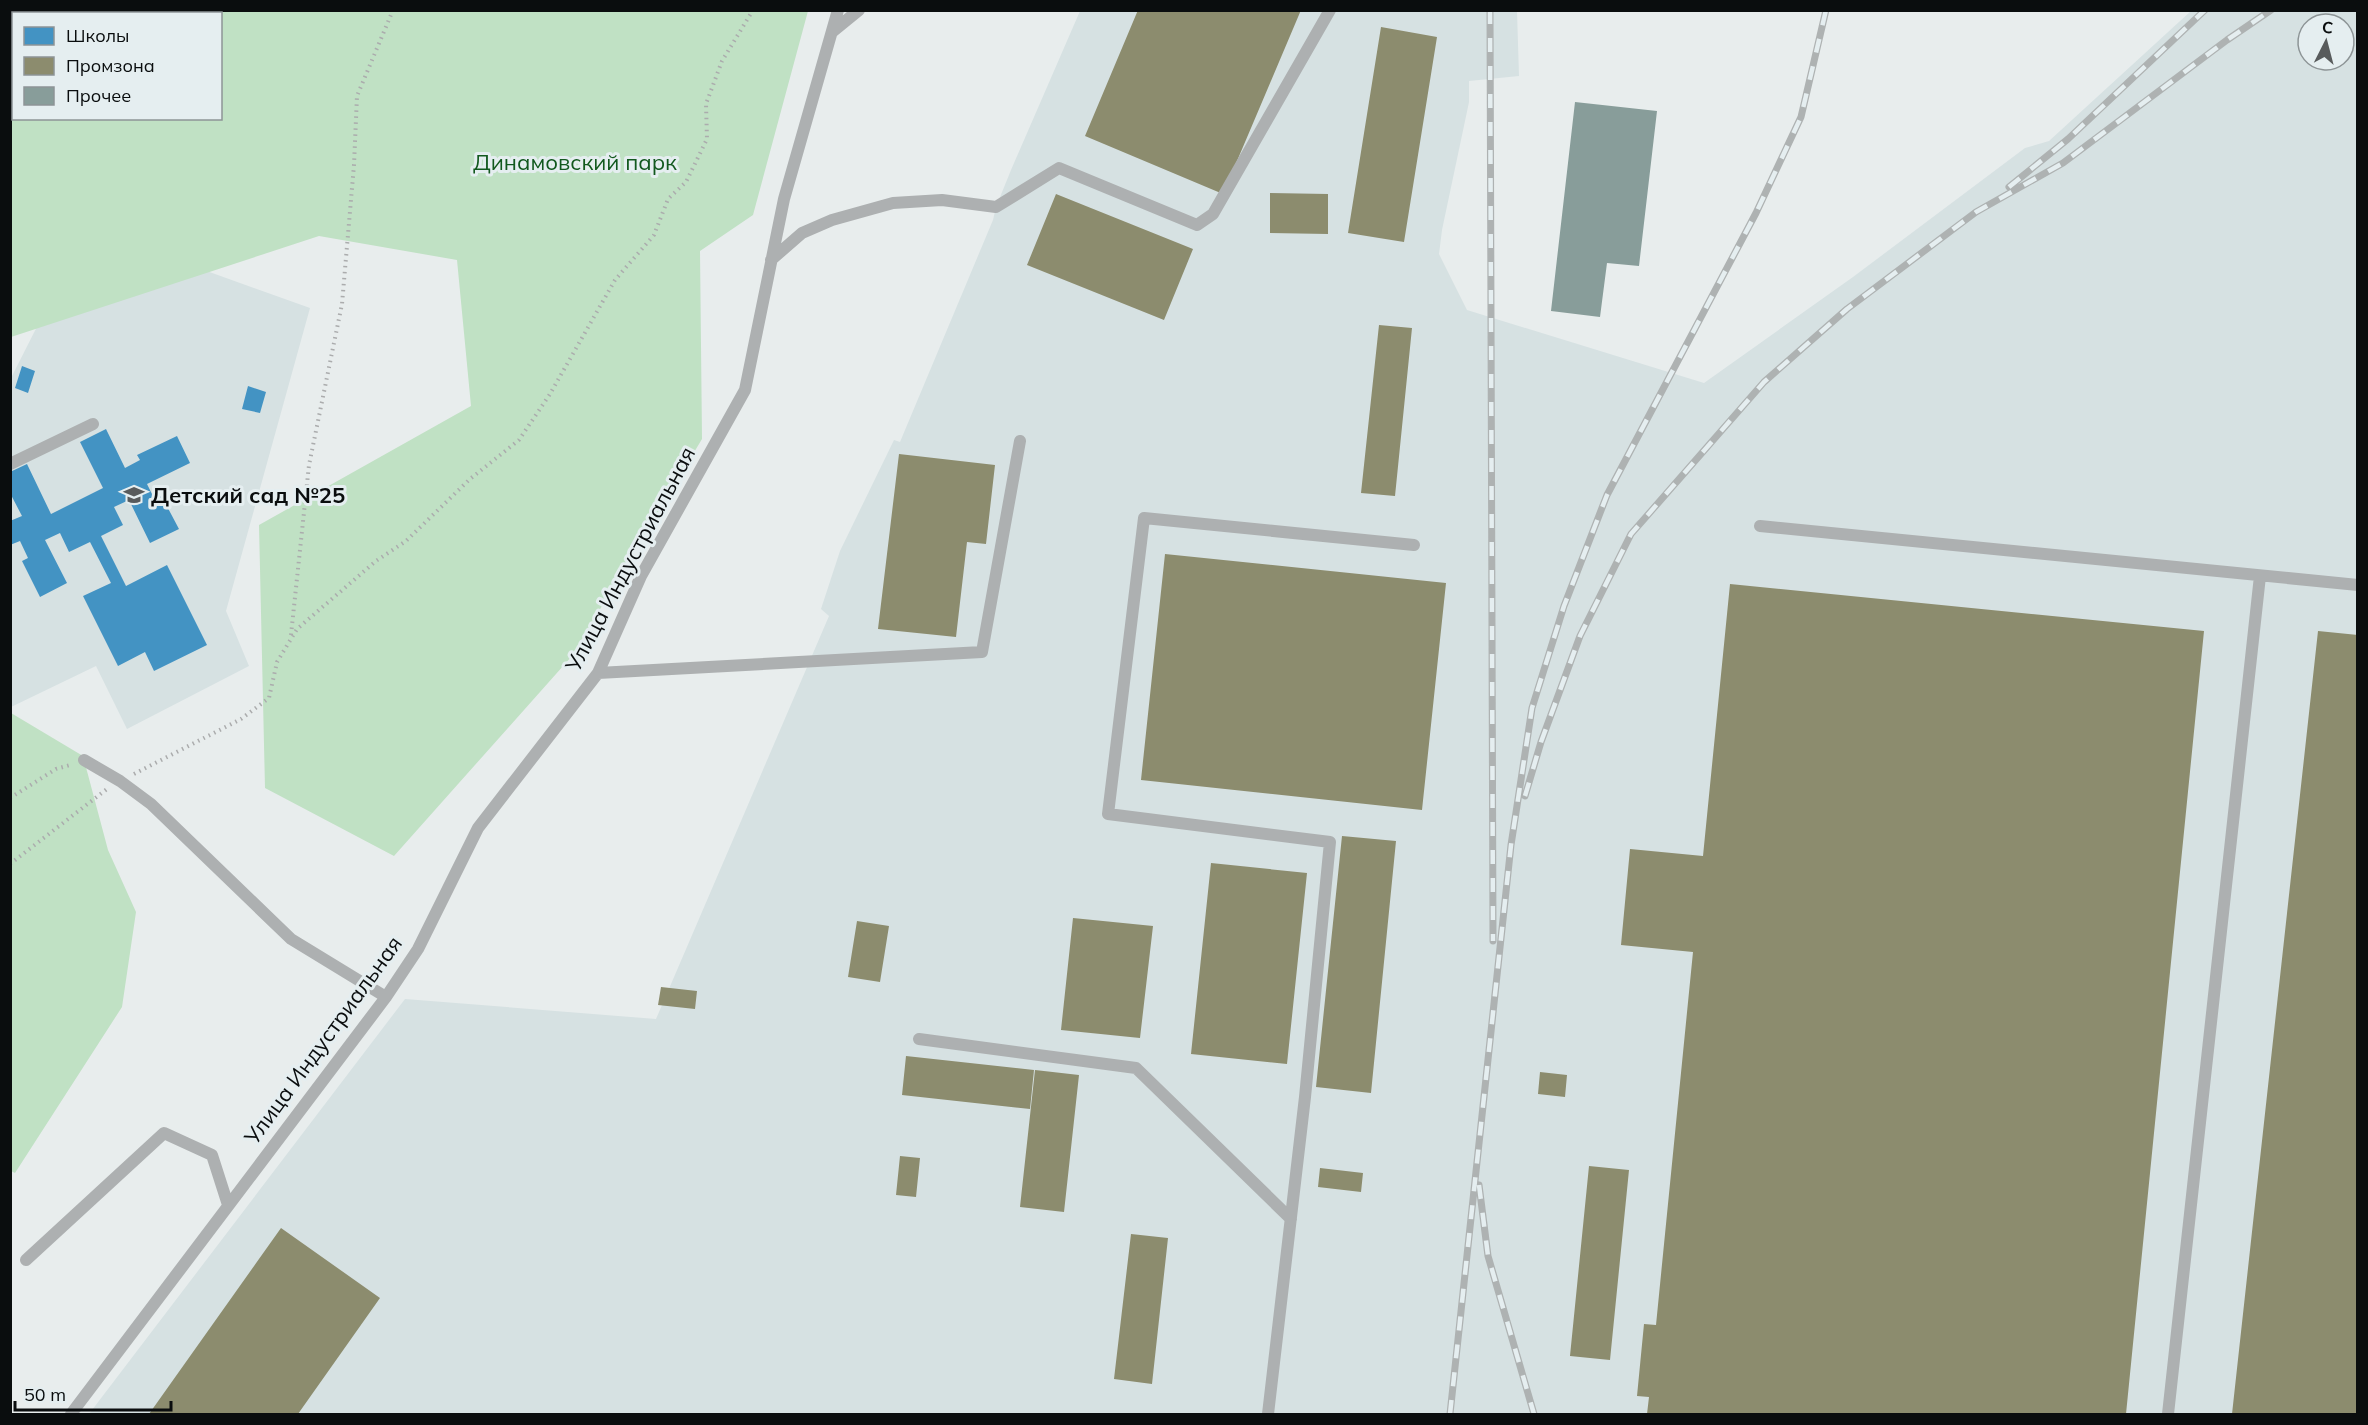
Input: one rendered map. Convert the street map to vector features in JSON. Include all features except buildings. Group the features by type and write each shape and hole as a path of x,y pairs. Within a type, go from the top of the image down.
{"lane":[{"name":"Улица Индустриальная","path":"71,1414 386,997 418,949 478,828 598,673 641,576 745,390 784,199 838,10"},
{"path":"831,33 859,10"},
{"path":"771,260 802,233 832,220 893,203 942,200 996,207 1059,168 1197,225 1213,214 1330,10"},
{"path":"10,464 93,424"},
{"path":"598,673 982,652 1020,441"},
{"path":"1268,1414 1291,1219 1330,843 1108,814 1144,518 1414,545"},
{"path":"1760,526 2358,585"},
{"path":"2169,1414 2260,576"},
{"path":"84,760 120,781 151,804 291,939 386,997"},
{"path":"919,1039 1136,1068 1291,1219"},
{"path":"27,1260 164,1133 212,1155 228,1205"}],"path":[{"path":"291,639 309,465 342,304 354,165 357,96 393,10"},
{"path":"10,864 120,781 241,719 269,698 277,662 297,629 376,561 406,541 470,479 519,440 550,394 615,280 654,235 668,199 686,182 707,138 706,104 722,61 753,10"},
{"path":"10,798 56,769 84,760"}],"shaded area":[{"path":"1080,11 1517,11 1519,76 1469,81 1469,102 1442,230 1439,254 1467,310 1704,383 1853,277 2025,148 2049,141 2191,11 2357,11 2357,1414 89,1414 405,999 656,1019 829,616 821,609 840,551 894,440 900,442 993,220 996,207"},
{"name":"Детский сад №25","path":"87,228 310,308 226,611 249,666 127,729 96,666 11,707 11,378"}],"green space":[{"name":"Динамовский парк","path":"808,11 753,215 700,251 702,439 572,656 394,856 265,788 259,525 471,406 457,260 319,236 11,337 10,33 12,28 12,120 222,120 222,12 20,12"},
{"path":"11,713 83,756 108,850 136,912 122,1007 15,1173 11,1171"}],"railway":[{"path":"1490,10 1493,941"},
{"path":"1450,1414 1511,845 1532,708 1564,606 1607,495 1756,213 1801,117 1826,10"},
{"path":"2009,187 2068,139 2205,10"},
{"path":"1525,796 1541,742 1580,636 1631,534 1764,382 1847,309 1976,212 2063,163 2227,40 2271,10"},
{"path":"1479,1185 1488,1256 1534,1414"}],"place":[{"name":"Детский сад №25","path":"134,495"}]}
